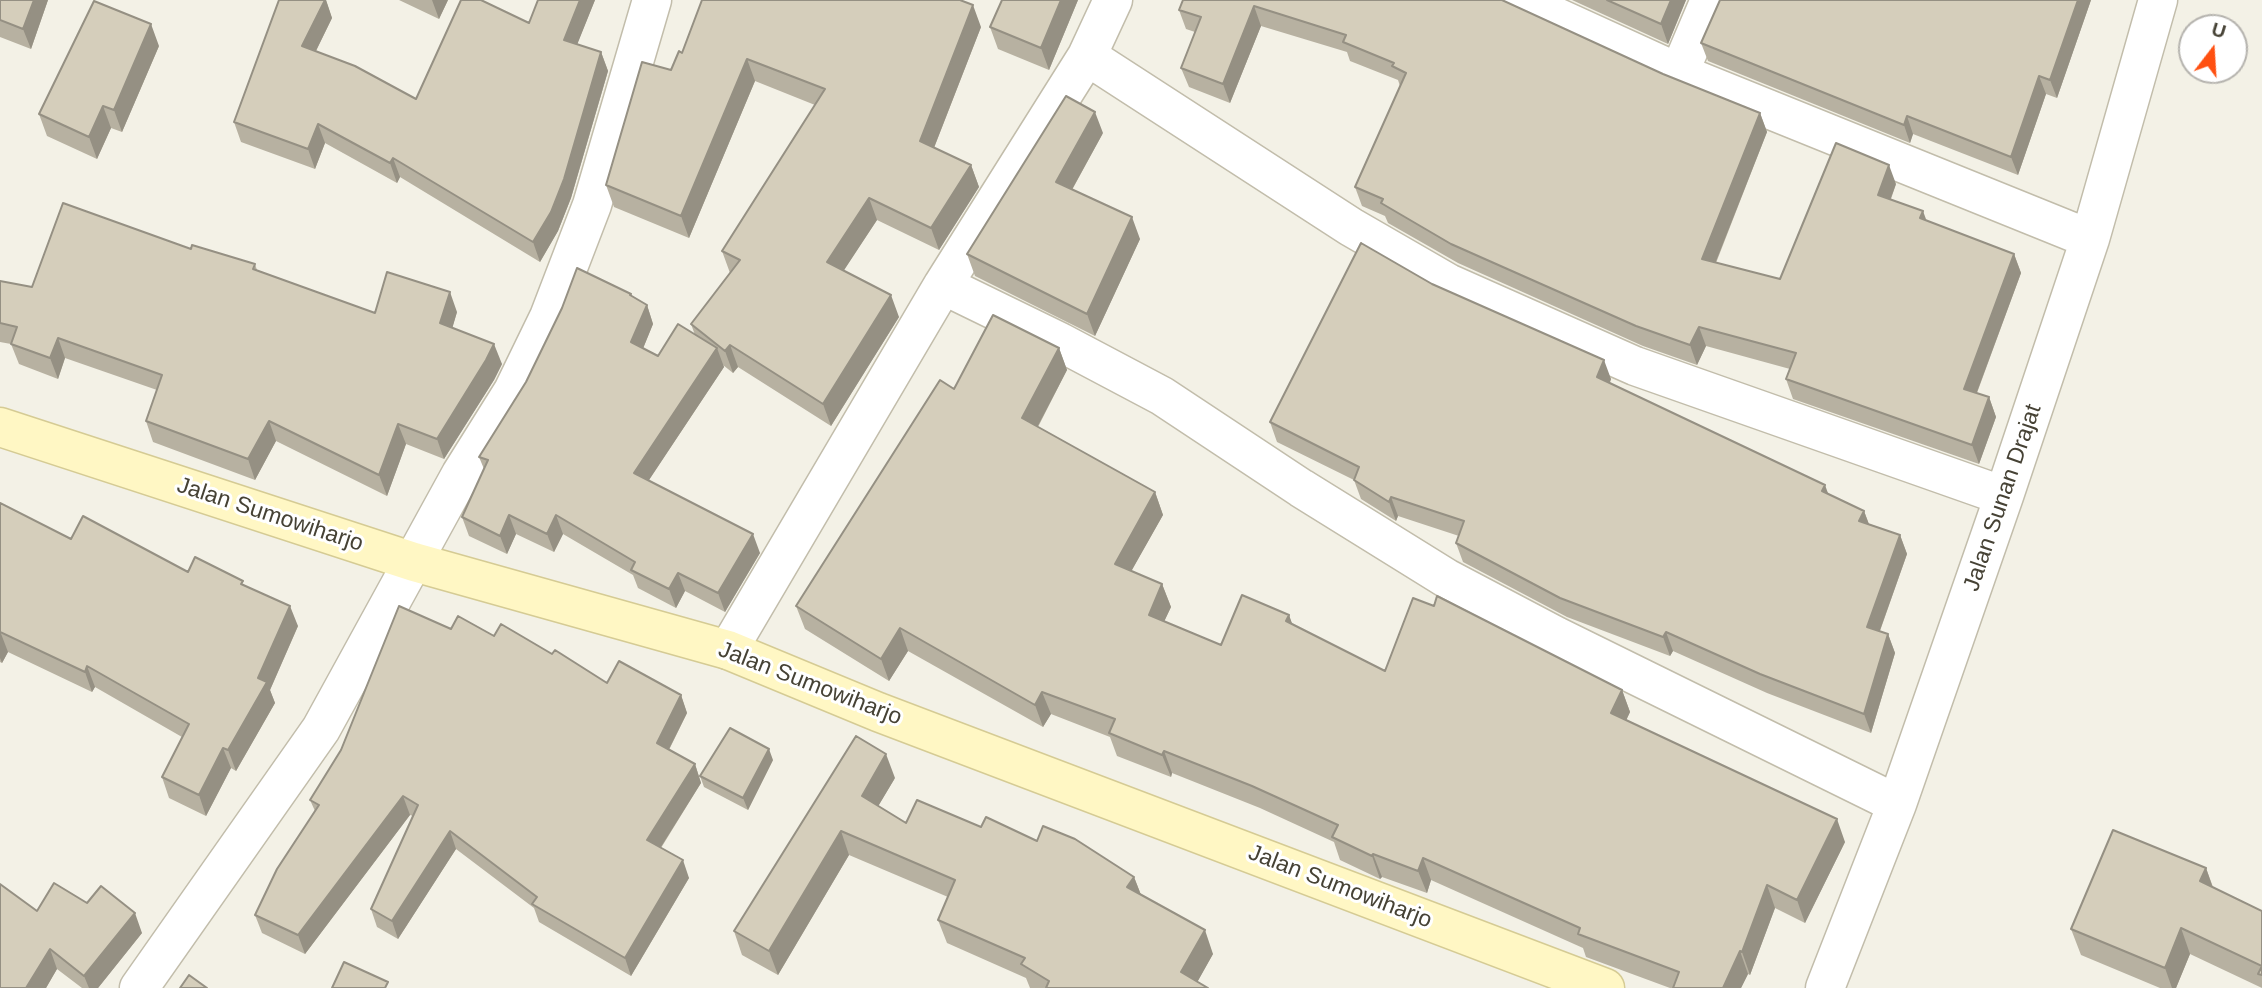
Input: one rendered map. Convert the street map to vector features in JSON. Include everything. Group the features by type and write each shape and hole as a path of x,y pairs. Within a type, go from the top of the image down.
{"street":[{"path":"139,988 321,729 461,474 513,391 549,317 592,205 652,0"},
{"path":"728,650 943,285 1087,56 1113,0"},
{"path":"1519,0 1679,74 2090,239"},
{"path":"1679,74 1710,0"},
{"name":"Jalan Sunan Drajat","path":"1825,988 1897,804 2004,496 2090,239 2158,0"},
{"path":"1087,56 1351,227 1448,283 1635,366 2004,496"},
{"path":"943,285 1162,396 1301,488 1446,578 1568,642 1897,804"},
{"name":"Jalan Sumowiharjo","path":"0,427 414,562 728,650 878,712 1605,988"}],"building":[{"path":"0,0 34,0 23,29 0,20"},
{"path":"279,0 325,0 302,46 355,66 416,99 461,0 481,0 529,23 538,0 580,0 564,40 601,52 564,179 551,212 533,242 393,158 390,163 318,124 308,149 234,122"},
{"path":"702,0 960,0 973,5 920,141 971,165 931,228 869,198 827,262 891,295 823,404 730,345 725,351 691,324 740,260 722,251 825,89 747,59 681,216 606,185 642,62 671,70 679,51 682,53"},
{"path":"1002,0 1061,0 1041,48 990,27"},
{"path":"1183,0 1502,0 1663,74 1760,113 1702,259 1780,279 1836,143 1889,165 1878,195 1923,211 1920,218 2014,254 1964,389 1989,397 1972,445 1786,379 1796,353 1699,327 1690,345 1636,326 1451,244 1381,203 1383,199 1355,187 1406,73 1392,66 1394,63 1343,42 1346,35 1254,6 1223,84 1181,68 1201,17 1179,10"},
{"path":"1607,0 1671,0 1661,24"},
{"path":"1720,0 2078,0 2050,80 2039,76 2011,157 1907,116 1904,125 1701,43"},
{"path":"94,1 151,24 114,110 103,106 89,137 39,114"},
{"path":"1066,96 1095,112 1056,182 1132,217 1087,314 967,254"},
{"path":"63,203 191,249 192,245 255,264 253,269 375,313 387,272 450,292 440,323 494,344 437,439 398,424 379,475 269,421 248,459 146,421 162,375 58,338 50,358 11,344 17,327 0,323 0,281 32,287"},
{"path":"1361,243 1432,284 1604,360 1597,377 1825,485 1822,491 1864,511 1859,521 1900,535 1867,627 1888,634 1864,714 1760,674 1666,632 1663,637 1560,598 1456,543 1464,521 1391,497 1389,502 1354,480 1359,467 1270,422"},
{"path":"577,268 631,294 647,305 631,342 658,356 678,324 717,348 634,473 753,534 718,593 678,573 669,589 631,570 635,562 556,515 547,534 509,515 500,536 462,517 488,460 479,457 526,382 562,308"},
{"path":"993,315 1059,348 1022,418 1155,492 1115,564 1162,584 1149,615 1221,645 1242,595 1289,615 1286,621 1385,671 1413,598 1434,606 1437,596 1622,690 1611,713 1837,819 1797,900 1767,885 1742,952 1740,951 1723,988 1673,988 1679,972 1578,934 1580,928 1423,858 1418,871 1373,854 1372,856 1332,837 1338,825 1252,786 1164,751 1162,755 1109,733 1115,719 1042,692 1035,705 900,628 881,659 796,606 940,380 954,389"},
{"path":"0,503 71,539 83,516 188,572 195,557 243,581 241,584 290,606 258,678 267,682 228,750 223,748 199,795 162,777 189,724 87,666 85,672 0,632"},
{"path":"399,606 451,629 458,616 494,636 501,624 552,654 555,650 607,683 619,661 681,695 657,743 695,764 647,840 683,860 625,958 532,904 537,897 450,831 392,921 371,909 418,805 403,796 298,935 255,915 277,869 319,805 310,800 341,750"},
{"path":"730,728 769,749 743,798 700,776"},
{"path":"856,736 886,754 862,796 906,823 917,800 981,827 986,817 1037,841 1043,826 1075,839 1134,877 1127,887 1205,930 1181,972 1208,988 1046,988 1049,981 1021,964 1025,958 938,920 955,880 841,831 769,951 734,931"},
{"path":"2113,830 2206,868 2200,881 2262,911 2262,966 2181,928 2165,968 2071,929"},
{"path":"54,883 87,903 101,886 135,913 84,976 50,949 26,988 0,988 0,884 37,911"},
{"path":"344,962 388,982 385,988 332,988"},
{"path":"189,975 207,988 180,988"}]}
